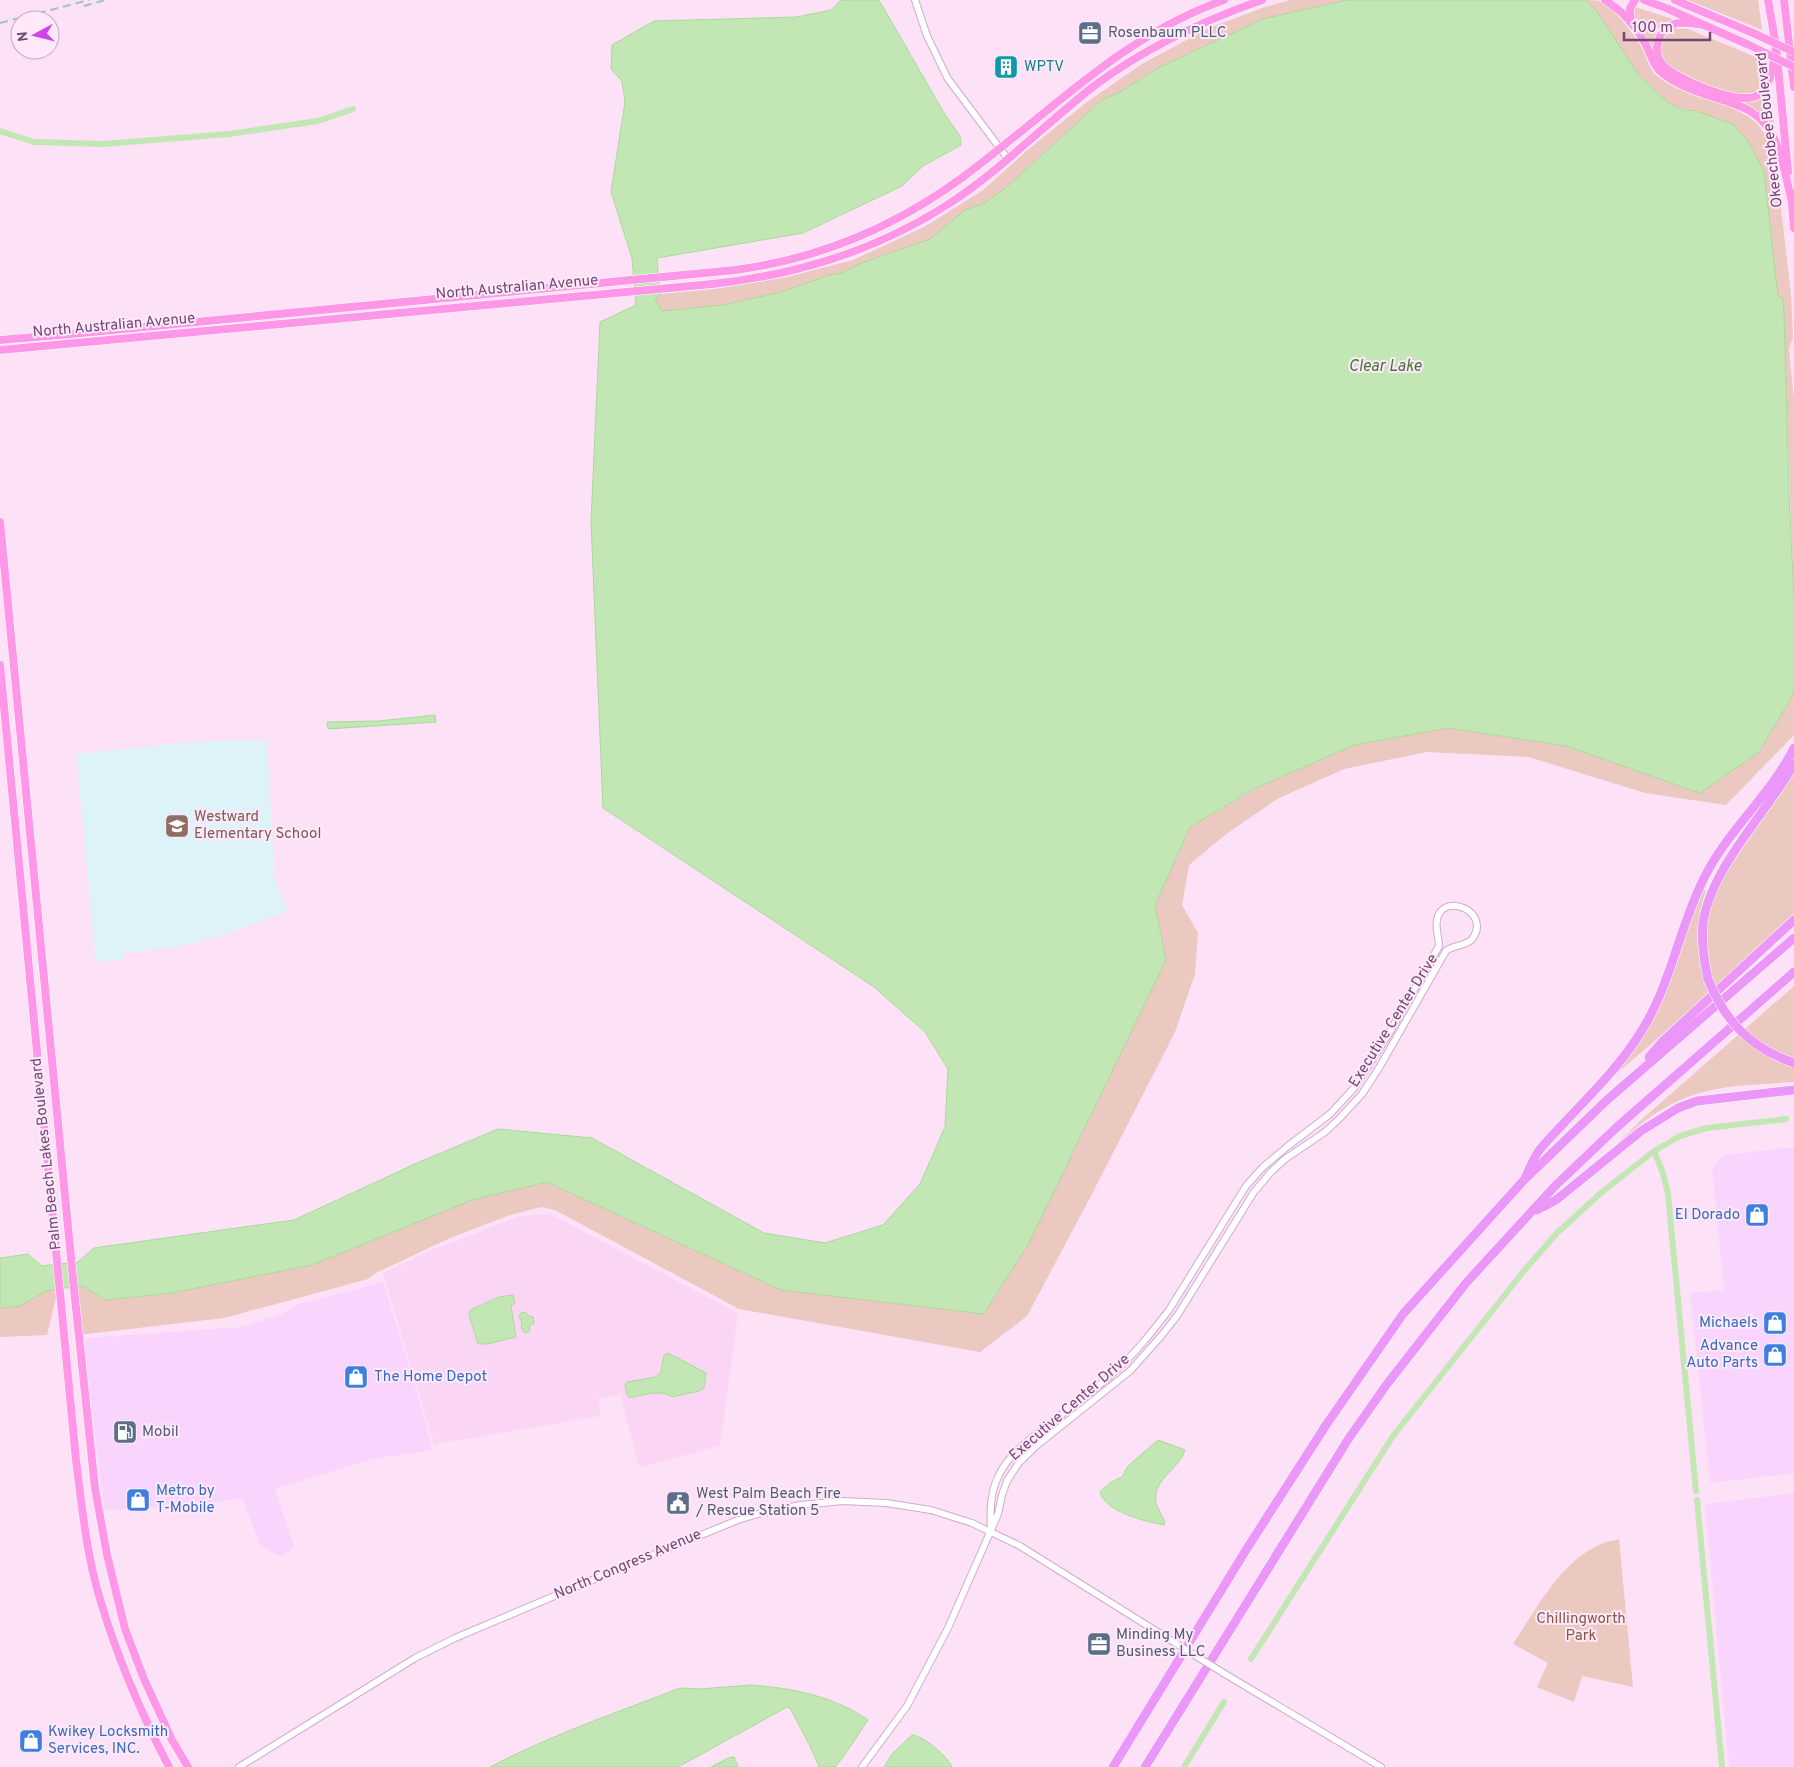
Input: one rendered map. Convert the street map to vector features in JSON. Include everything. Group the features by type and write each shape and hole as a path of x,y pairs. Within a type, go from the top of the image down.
{"highway":[{"path":"1524,1180 1538,1152 1613,1070 1650,1020 1663,992 1694,900 1704,877 1717,855 1785,766 1794,748"},
{"path":"1794,764 1784,782 1725,867 1708,902 1703,922 1702,940 1708,980 1715,998 1725,1014 1763,1049 1794,1063"},
{"path":"1630,1080 1663,1041 1794,920"},
{"path":"1113,1767 1256,1533 1326,1425 1403,1314 1524,1180 1607,1100 1794,938"},
{"path":"1145,1767 1355,1430 1387,1384 1466,1283 1555,1186 1617,1127 1794,972"},
{"path":"1530,1213 1556,1200 1641,1131 1678,1108 1698,1101 1794,1091"}],"main road":[{"name":"North Australian Avenue","path":"0,340 631,281 735,270 787,261 861,237 926,202 964,177 1072,88 1135,43 1195,11 1224,0"},
{"name":"North Australian Avenue","path":"0,350 737,281 813,265 862,249 887,238 950,203 1008,160 1094,87 1141,55 1173,36 1262,0"},
{"path":"1605,0 1632,22 1655,65 1664,75 1698,92 1749,110 1764,122 1774,136 1791,198"},
{"path":"1632,22 1630,8 1635,0"},
{"path":"1644,0 1793,65 1794,51 1675,0"},
{"name":"Okeechobee Boulevard","path":"1768,0 1776,46 1794,228"},
{"name":"Okeechobee Boulevard","path":"1784,0 1793,65 1794,87"},
{"path":"1704,25 1676,23 1667,27 1659,37 1657,51 1663,65 1670,70 1696,84 1722,94 1741,98 1754,97 1759,94 1769,80 1776,46"},
{"path":"1135,43 1141,55"},
{"path":"735,270 737,281"},
{"name":"Palm Beach Lakes Boulevard","path":"0,522 70,1258 95,1488 114,1585 125,1629 144,1679 172,1740 188,1767"},
{"name":"Palm Beach Lakes Boulevard","path":"0,665 76,1460 84,1524 99,1597 121,1660 142,1711 169,1767"},
{"path":"25,929 39,927"}],"street":[{"path":"915,0 927,36 948,78 1008,160"},
{"name":"Executive Center Drive","path":"862,1767 907,1706 948,1628 991,1531 998,1514 1007,1481 1018,1464 1035,1447 1114,1385 1145,1355 1177,1316 1254,1192 1285,1159 1325,1132 1362,1094 1446,951 1451,946 1462,945 1472,938 1476,926 1470,911 1463,907 1451,906 1437,916 1436,931 1439,938 1439,946 1388,1036 1354,1088 1330,1114 1263,1167 1246,1186 1169,1310 1137,1349 1107,1378 1028,1440 1010,1458 999,1474 994,1488 990,1508 991,1531"},
{"path":"1107,1378 1114,1385"},
{"path":"1028,1440 1035,1447"},
{"name":"North Congress Avenue","path":"238,1767 415,1658 455,1638 738,1520 793,1506 821,1502 850,1501 886,1503 930,1510 958,1518 991,1531 1020,1546 1225,1674 1381,1767"}],"shaded area":[{"name":"Westward Elementary School","path":"231,740 267,740 275,883 288,909 221,936 177,947 124,953 124,959 96,962 76,754"},
{"path":"1794,1147 1794,1473 1710,1483 1690,1293 1724,1290 1712,1169 1723,1155"},
{"path":"550,1214 738,1313 720,1446 639,1467 620,1394 599,1399 600,1416 434,1444 383,1273 427,1252 520,1216"},
{"path":"383,1282 425,1419 432,1450 372,1459 275,1489 294,1546 281,1557 260,1545 242,1498 199,1504 104,1509 84,1344 88,1338 241,1327 281,1314 299,1304"},
{"path":"1794,1493 1794,1767 1729,1767 1705,1504"}],"green space":[{"path":"1290,0 1348,0 1263,19 1158,68 1120,92 1102,100 1008,186 985,203 965,210 931,239 859,264 842,273 829,275 782,292 723,305 662,311 655,300 660,294 715,289 787,277 853,260 924,227 982,191 1030,148 1087,102 1142,64 1209,28 1265,7"},
{"path":"1583,0 1599,1 1618,16 1636,38 1656,75 1679,89 1742,113 1759,126 1774,148 1791,294 1793,338 1789,348 1794,401 1794,599 1783,299 1778,296 1696,111 1681,108 1667,102 1655,93 1634,68 1597,13"},
{"path":"1688,0 1758,0 1762,30"},
{"path":"1635,7 1673,19 1657,29 1653,51 1637,23 1634,12"},
{"path":"1676,26 1677,29 1688,29 1768,62 1766,79 1763,79 1762,83 1764,84 1752,94 1744,95 1707,85 1672,67 1662,57 1661,47 1664,37"},
{"path":"1768,90 1770,92 1774,122 1771,124 1759,112 1740,103 1754,101"},
{"path":"1794,693 1794,735 1726,805 1645,793 1529,757 1427,752 1344,769 1277,799 1225,835 1189,865 1182,905 1198,933 1195,974 1175,1032 1027,1316 980,1352 739,1309 555,1210 541,1207 510,1215 450,1238 376,1273 368,1279 224,1318 78,1335 73,1287 83,1286 105,1300 172,1293 312,1265 472,1200 547,1182 781,1290 984,1314 1166,960 1155,905 1190,827 1259,787 1354,745 1448,728 1566,746 1700,793"},
{"path":"1794,770 1794,914 1715,987 1707,953 1707,928 1712,901 1722,879"},
{"path":"1706,890 1699,917 1698,942 1701,967 1709,994 1615,1075 1629,1055 1701,891"},
{"path":"1794,986 1794,1082 1734,1086 1690,1096 1667,1106 1636,1128 1614,1147 1641,1120"},
{"path":"58,1289 47,1335 0,1337 0,1308 20,1306 47,1290"},
{"name":"Chillingworth Park","path":"1619,1539 1633,1687 1582,1676 1574,1702 1537,1687 1548,1663 1513,1644 1549,1589 1571,1564 1583,1554 1599,1545"}],"water":[{"name":"Clear Lake","path":"841,0 879,0 944,113 960,136 961,145 923,166 902,186 803,233 657,258 660,294 655,300 662,311 723,305 782,292 829,275 842,273 859,264 930,239 965,210 985,203 1008,186 1102,100 1120,92 1158,68 1263,19 1348,0 1585,0 1595,9 1638,74 1656,92 1670,104 1683,110 1696,111 1733,124 1748,141 1764,171 1778,296 1783,299 1784,312 1794,599 1794,693 1759,752 1700,793 1566,746 1448,728 1354,745 1254,789 1190,827 1155,905 1166,960 1029,1243 984,1314 781,1290 547,1182 472,1200 312,1265 172,1293 105,1300 83,1286 48,1290 20,1306 0,1308 0,1258 28,1254 42,1266 78,1262 94,1248 294,1220 417,1163 498,1129 592,1138 764,1233 825,1243 883,1225 920,1184 945,1127 948,1069 925,1032 874,987 603,808 591,522 600,322 636,305 632,258 611,192 625,102 622,81 611,69 612,45 654,21 797,17 831,10"},
{"path":"435,715 436,722 328,729 327,722 379,721"},
{"path":"513,1295 515,1303 511,1306 516,1337 487,1344 478,1344 469,1315 470,1310 499,1297"},
{"path":"525,1312 533,1317 534,1324 530,1324 530,1330 525,1333 521,1328 522,1323 519,1316"},
{"path":"668,1353 706,1373 704,1388 699,1391 672,1397 663,1393 657,1393 630,1398 627,1395 625,1385 627,1382 656,1377 661,1372 664,1355"},
{"path":"1158,1440 1185,1450 1182,1457 1158,1487 1156,1503 1165,1524 1163,1525 1136,1518 1117,1510 1103,1499 1100,1492 1111,1482 1122,1477 1128,1466"},
{"path":"751,1685 782,1688 827,1699 868,1720 835,1767 819,1767 790,1708 787,1707 678,1767 490,1767 560,1735 680,1688 700,1689"},
{"path":"912,1735 923,1739 935,1747 952,1767 884,1767 892,1754"},
{"path":"734,1757 738,1767 711,1767 728,1758"}],"waterway":[{"path":"0,131 34,142 103,144 229,134 318,121 353,109"},
{"path":"1251,1659 1393,1436 1523,1272 1557,1233 1602,1192 1654,1151 1680,1136 1707,1128 1786,1119"},
{"path":"1654,1151 1663,1173 1668,1194 1696,1491"},
{"path":"1697,1500 1722,1767"},
{"path":"1184,1767 1224,1702"}],"railway":[{"path":"0,23 89,0"},
{"path":"84,6 105,0"}],"place":[{"name":"Rosenbaum PLLC","path":"1090,33"},
{"name":"WPTV","path":"1006,67"},
{"name":"Westward Elementary School","path":"177,826"},
{"name":"El Dorado","path":"1757,1215"},
{"name":"Michaels","path":"1775,1323"},
{"name":"Advance Auto Parts","path":"1775,1355"},
{"name":"The Home Depot","path":"356,1377"},
{"name":"Mobil","path":"125,1432"},
{"name":"Metro by T-Mobile","path":"138,1500"},
{"name":"West Palm Beach Fire / Rescue Station 5","path":"678,1503"},
{"name":"Minding My Business LLC","path":"1099,1644"},
{"name":"Kwikey Locksmith Services, INC.","path":"31,1741"}]}
